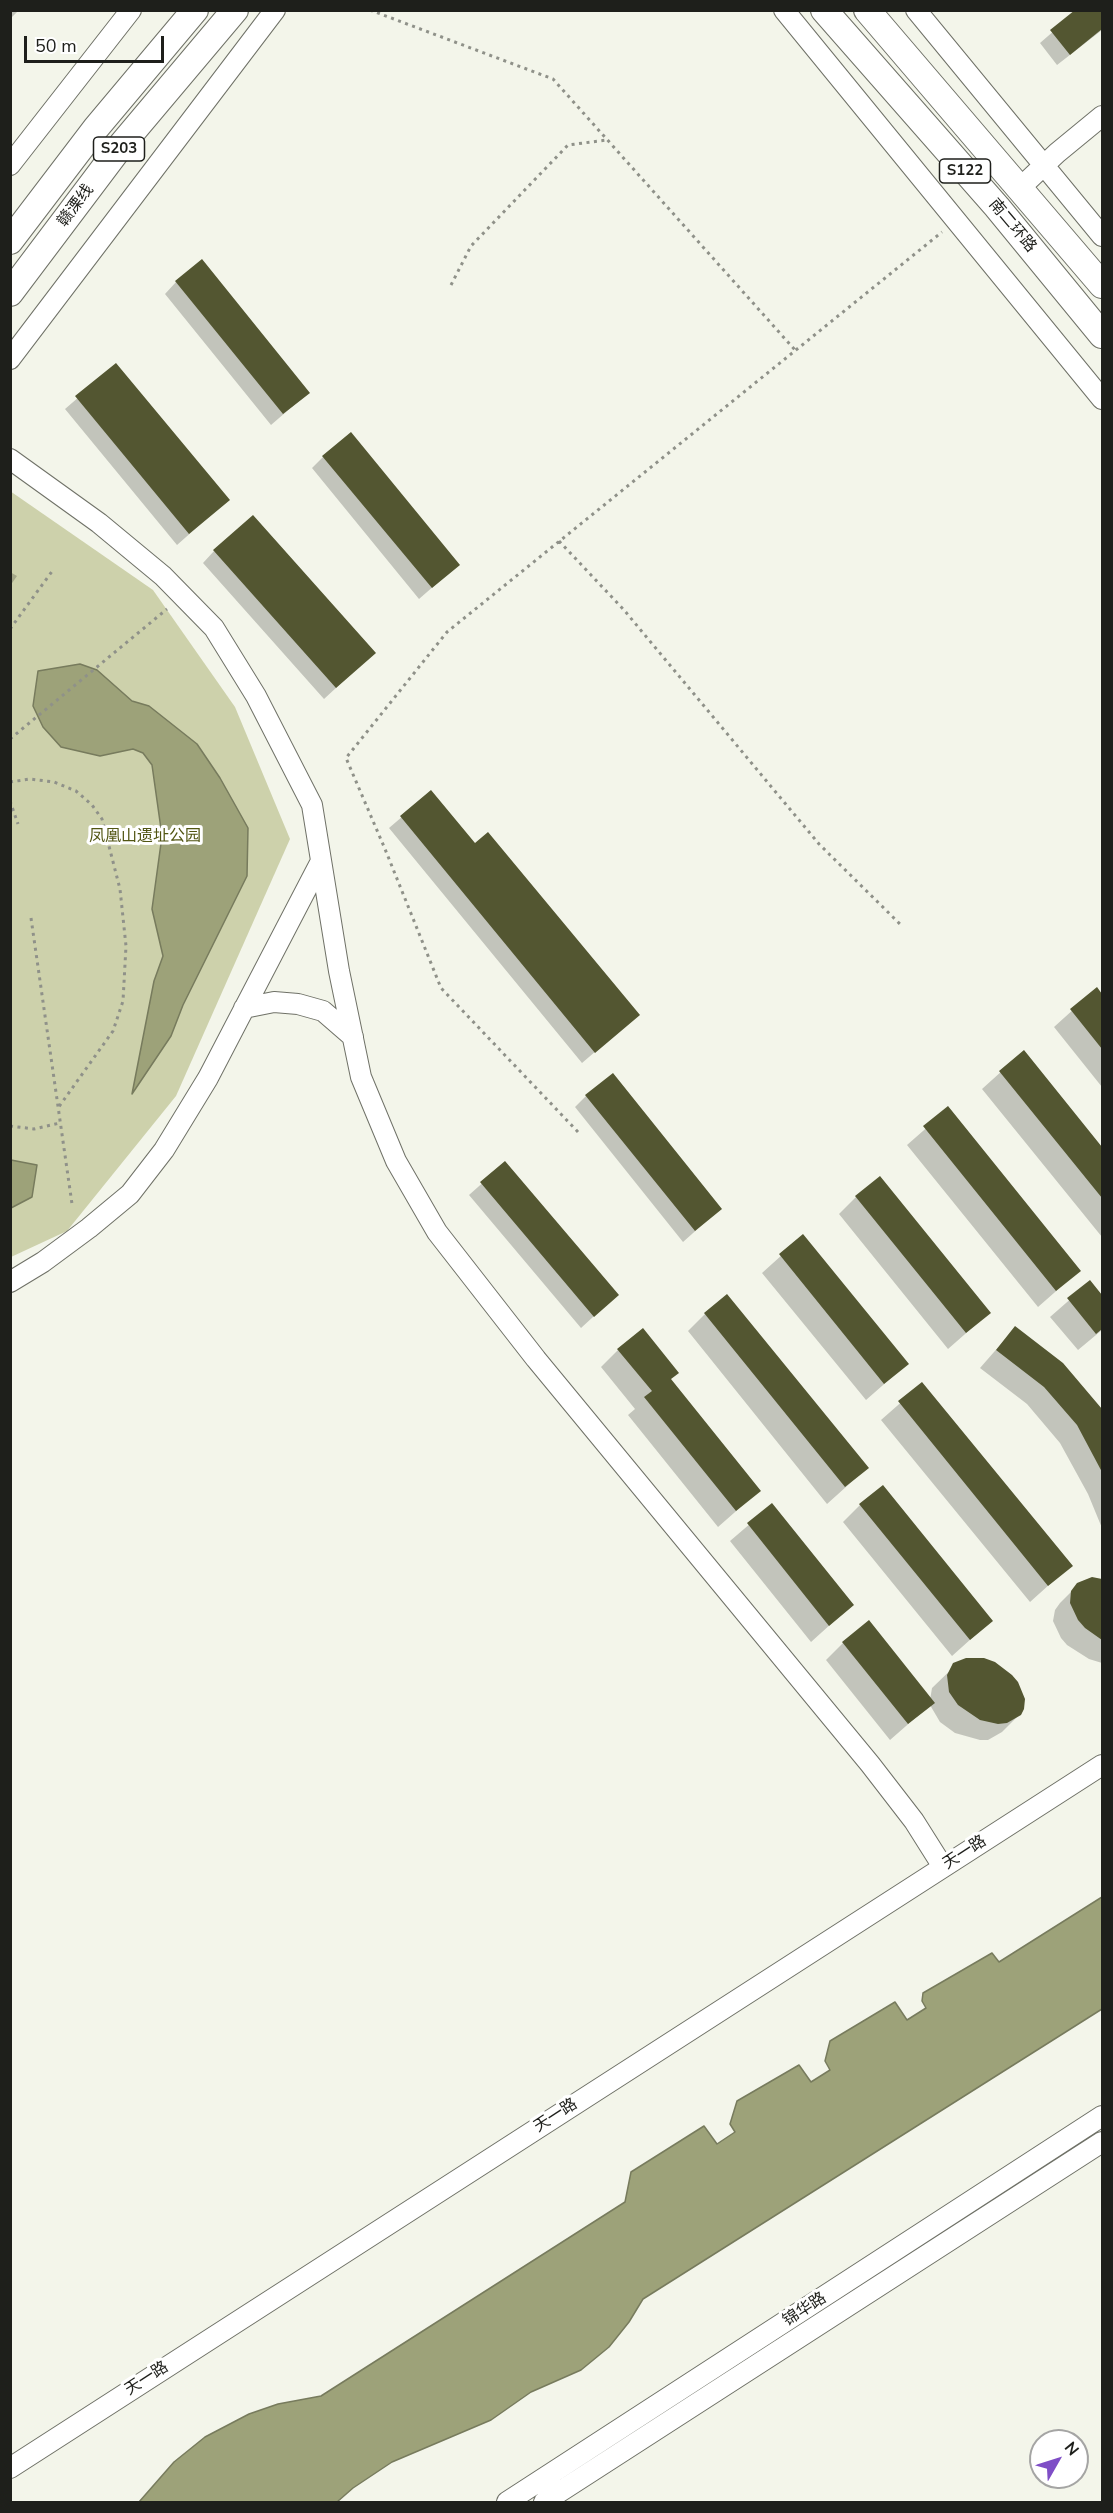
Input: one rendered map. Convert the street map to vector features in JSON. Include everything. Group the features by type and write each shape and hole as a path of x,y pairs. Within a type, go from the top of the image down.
{"main road":[{"name":"赣溧线","path":"10,241 96,128 195,10"},
{"name":"赣溧线","path":"10,293 123,143 235,10"},
{"name":"南二环路","path":"824,10 997,207 1102,335"},
{"name":"南二环路","path":"867,10 1102,285"},
{"path":"997,207 1020,188"}],"street":[{"path":"10,165 131,10"},
{"path":"10,359 275,10"},
{"path":"784,10 1102,399"},
{"path":"916,10 1102,236"},
{"path":"1020,188 1102,116"},
{"path":"10,459 99,523 163,576 214,628 256,696 312,805 361,1077 396,1161 437,1232 536,1359 870,1764 914,1821 943,1867"},
{"path":"10,1282 53,1255 130,1194 164,1150 208,1078 321,861"},
{"path":"244,1008 274,1002 298,1004 323,1011 353,1037"},
{"name":"天一路","path":"10,2468 1102,1765"},
{"name":"锦华路","path":"507,2502 1102,2116"},
{"name":"锦华路","path":"544,2502 1102,2142"}],"path":[{"path":"370,10 553,79 795,350"},
{"path":"452,285 471,246 568,145 607,140"},
{"path":"578,1132 441,988 346,758 447,632 956,220"},
{"path":"559,541 624,610 819,844 903,927"},
{"path":"10,629 53,570"},
{"path":"10,739 167,609"},
{"path":"10,782 30,778 54,782 76,791 92,805 102,819 120,889 126,946 123,1001 113,1031 58,1108"},
{"path":"10,801 18,824"},
{"path":"31,918 72,1204"},
{"path":"10,1126 34,1129 60,1123"}],"green space":[{"name":"凤凰山遗址公园","path":"10,491 153,590 235,707 290,839 176,1096 67,1231 11,1257"}],"shaded area":[{"path":"80,664 97,670 132,701 149,706 197,744 220,778 248,828 247,876 183,1005 171,1036 132,1094 154,981 163,956 152,909 162,836 152,765 143,753 133,749 100,756 61,747 43,727 33,706 38,671"},
{"path":"11,1160 37,1165 32,1197 11,1208"},
{"path":"1102,1897 1102,2009 643,2299 629,2322 609,2347 581,2370 531,2392 491,2420 392,2462 353,2488 337,2502 139,2502 174,2462 205,2437 249,2414 278,2404 321,2396 625,2202 631,2172 704,2126 717,2144 735,2132 730,2124 737,2101 799,2065 811,2082 830,2070 825,2061 830,2041 895,2002 907,2020 926,2008 922,2001 923,1993 992,1953 999,1962"}],"building":[{"path":"1075,10 1102,10 1102,29 1070,55 1050,30"},
{"path":"202,259 310,393 283,414 175,281"},
{"path":"116,363 230,500 189,534 75,396"},
{"path":"351,432 460,565 432,588 322,456"},
{"path":"253,515 376,653 336,688 213,550"},
{"path":"431,790 475,843 488,832 640,1015 595,1053 400,816"},
{"path":"1097,987 1102,994 1102,1049 1070,1009"},
{"path":"1024,1050 1102,1147 1102,1198 999,1071"},
{"path":"613,1073 722,1209 695,1231 585,1095"},
{"path":"948,1106 1081,1271 1056,1291 923,1126"},
{"path":"505,1161 619,1295 594,1317 480,1182"},
{"path":"880,1176 991,1313 966,1333 855,1196"},
{"path":"803,1234 909,1364 884,1384 779,1254"},
{"path":"1090,1280 1102,1295 1102,1329 1096,1334 1067,1298"},
{"path":"727,1294 869,1468 845,1487 704,1313"},
{"path":"1015,1326 1063,1363 1102,1409 1102,1472 1077,1425 1044,1387 996,1350"},
{"path":"643,1328 679,1373 671,1379 761,1491 736,1511 644,1397 652,1391 617,1349"},
{"path":"922,1382 1073,1566 1048,1586 898,1401"},
{"path":"883,1485 993,1621 970,1640 859,1504"},
{"path":"772,1503 854,1605 829,1626 747,1523"},
{"path":"1092,1577 1102,1579 1102,1640 1078,1620 1070,1603 1071,1591 1077,1583"},
{"path":"869,1620 935,1703 908,1724 842,1642"},
{"path":"966,1658 984,1658 995,1662 1012,1675 1018,1682 1025,1699 1021,1715 1007,1723 998,1724 980,1720 958,1705 949,1692 947,1675 953,1663"}]}
